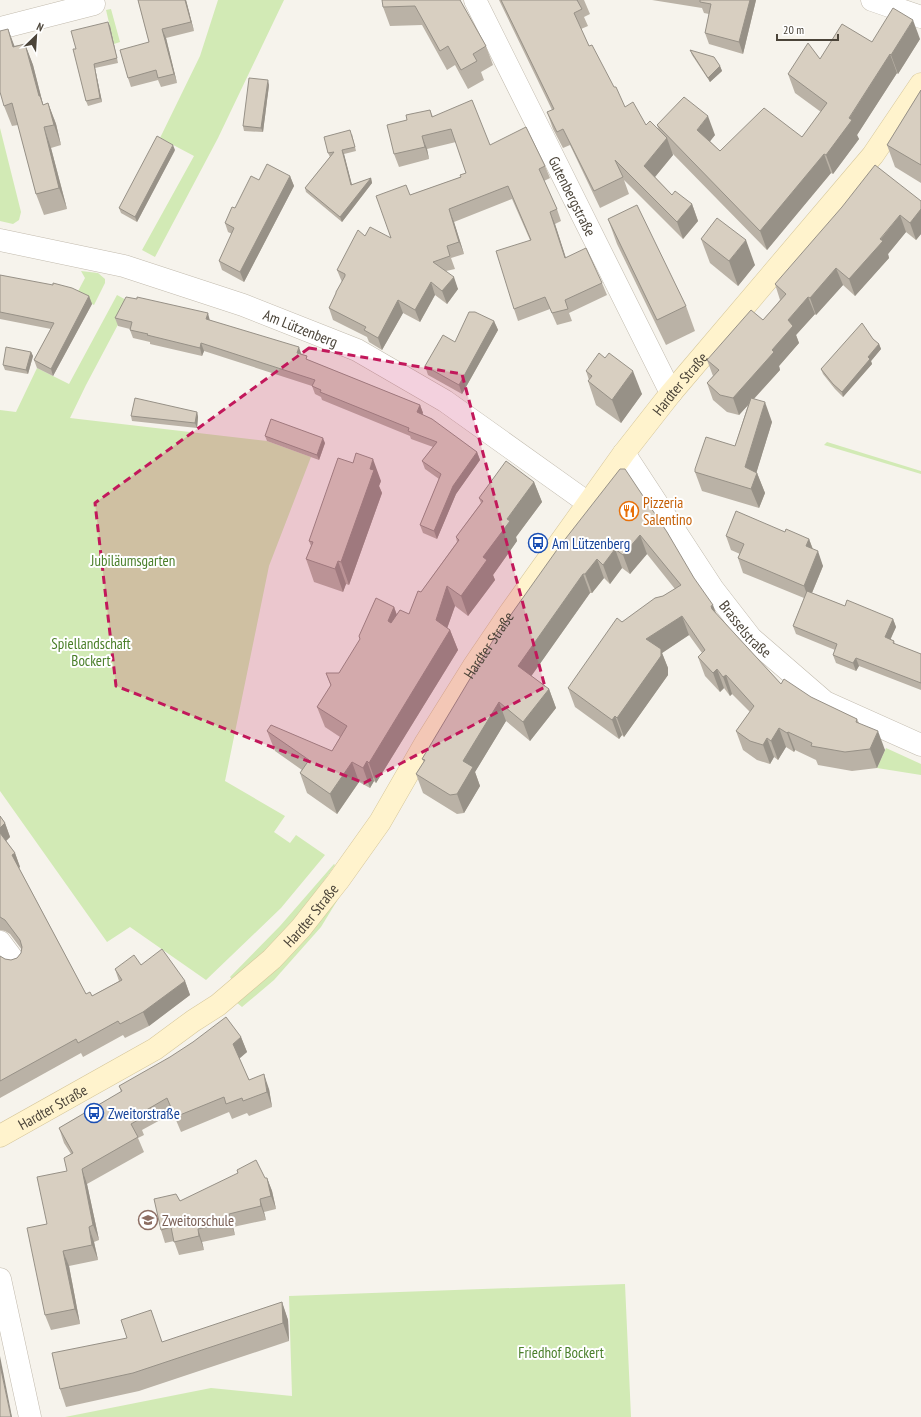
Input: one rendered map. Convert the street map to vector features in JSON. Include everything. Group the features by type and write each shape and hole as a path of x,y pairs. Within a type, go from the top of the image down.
{"main road":[{"name":"Hardter Straße","path":"0,1136 155,1049 218,1005 272,959 301,928 380,822 426,742 473,667 624,453 671,393 873,155 921,84"}],"street":[{"name":"Gutenbergstraße","path":"475,0 671,393"},
{"path":"872,0 921,18"},
{"path":"0,28 94,4"},
{"name":"Am Lützenberg","path":"0,240 124,266 243,305 357,350 445,401 588,503"},
{"name":"Brasselstraße","path":"624,453 712,589 751,638 825,702 921,745"},
{"path":"0,942 15,962"},
{"path":"0,1278 30,1417"}],"highlighted area":[{"path":"309,348 462,374 545,687 364,783 116,686 95,503"}],"green space":[{"path":"218,0 284,0 218,138 155,257 142,250 194,156 160,138 200,56"},
{"path":"111,9 120,42 114,44 106,10"},
{"path":"0,128 21,212 19,220 13,224 0,221"},
{"path":"81,271 98,273 105,279 105,283 94,305 76,295 85,278"},
{"name":"Jubiläumsgarten","path":"117,295 130,302 70,418 267,441 311,457 269,566 225,781 285,816 274,832 290,843 296,835 325,855 281,908 206,980 130,927 107,942 0,791 0,410 16,412 37,368 69,384"},
{"path":"827,442 921,471 921,474 824,445"},
{"path":"886,748 921,764 921,775 877,768"},
{"path":"334,864 335,865 324,881 288,926 262,955 234,982 230,977 280,926"},
{"path":"354,873 321,927 274,980 242,1007 236,1002"},
{"name":"Friedhof Bockert","path":"625,1284 631,1417 65,1417 211,1388 292,1396 289,1296"}],"building":[{"path":"138,0 185,0 191,22 162,29 174,74 158,78 156,70 128,78 120,50 149,42"},
{"path":"382,0 460,0 486,46 473,54 477,61 461,70 448,46 440,51 415,6 383,7"},
{"path":"501,0 577,0 582,9 574,13 589,46 592,45 614,87 616,87 625,107 633,102 646,125 650,121 667,138 644,166 672,195 675,191 692,204 677,222 615,160 623,177 594,191 563,129 557,132 547,112 554,109"},
{"path":"700,0 750,0 739,42 705,33 711,4 700,2"},
{"path":"893,8 913,20 849,118 852,120 826,155 824,154 760,231 657,125 684,97 708,116 697,130 720,151 764,108 802,137 827,103 788,74 808,43 820,59 842,24 872,42"},
{"path":"108,22 117,58 94,64 100,98 86,101 73,49 76,49 71,31"},
{"path":"8,29 13,47 25,44 39,96 43,105 48,103 54,125 44,127 59,188 36,194 12,103 4,106 0,92 0,31"},
{"path":"690,50 714,57 720,66 708,78"},
{"path":"249,78 268,80 261,128 243,126"},
{"path":"921,90 921,165 887,145"},
{"path":"472,100 490,145 526,127 545,166 539,169 557,209 550,212 565,258 586,248 602,283 565,300 568,309 552,313 545,297 514,309 496,251 531,240 508,186 449,209 459,242 447,246 450,256 433,262 454,277 442,291 431,282 415,310 398,300 378,338 364,330 366,327 329,308 345,276 345,274 337,270 358,230 365,236 370,227 391,238 376,196 406,185 410,195 461,177 460,175 466,173 451,129 422,136 425,147 394,154 387,125 407,120 406,115 430,110 432,117"},
{"path":"350,130 355,147 342,150 351,185 371,178 340,217 305,188 334,152 328,153 324,137"},
{"path":"157,136 173,145 135,217 119,208"},
{"path":"267,164 290,176 240,272 219,261 234,228 225,223 232,207 235,208 251,176 259,180"},
{"path":"875,165 921,201 921,209 910,223 900,215 880,239 883,241 849,279 836,268 810,298 808,297 788,320 793,326 772,350 774,352 733,398 720,395 707,383 719,370 707,360 751,310 763,320 786,294 775,284 842,207"},
{"path":"637,205 686,306 657,320 608,219"},
{"path":"717,218 746,240 729,261 701,239"},
{"path":"0,275 53,285 53,283 72,288 89,296 51,369 34,360 54,323 0,312"},
{"path":"126,297 137,299 137,297 208,313 206,319 299,347 297,353 307,356 306,359 420,405 417,412 432,419 477,452 453,486 434,531 420,525 441,474 422,461 437,442 408,431 409,428 320,392 321,390 312,386 315,380 201,343 200,348 130,330 132,322 115,318"},
{"path":"469,312 475,312 494,321 459,385 425,366 443,335 455,342"},
{"path":"862,323 873,339 879,344 868,357 870,359 842,392 833,384 821,369"},
{"path":"6,347 31,352 26,370 3,365"},
{"path":"599,353 605,358 609,353 633,371 612,400 588,381 592,376 586,371"},
{"path":"135,398 197,412 195,423 131,416"},
{"path":"751,398 765,402 745,467 757,473 751,489 695,472 706,437 735,446"},
{"path":"271,419 323,438 317,455 265,436"},
{"path":"356,453 373,459 370,469 374,470 341,562 338,561 335,569 306,559 313,542 309,541 338,458 353,463"},
{"path":"506,461 534,482 507,519 510,521 483,557 487,560 461,596 447,586 436,620 450,630 369,763 367,761 363,768 352,762 330,794 300,773 309,760 267,731 271,725 332,751 347,726 317,707 331,685 326,673 339,673 360,639 359,636 376,598 394,607 388,621 391,623 400,610 409,614 418,591 421,592 459,540 456,537 483,501 479,498"},
{"path":"620,469 625,469 667,532 694,578 713,605 711,606 712,609 781,684 784,679 811,697 857,719 856,722 878,731 870,749 845,752 811,746 812,743 788,732 787,733 779,728 771,741 767,738 763,745 750,741 736,731 754,706 726,675 723,677 717,669 713,673 698,657 705,650 682,616 646,639 661,649 661,656 617,718 615,716 612,720 568,688 617,618 622,622 655,598 663,596 681,585 640,535 623,555 615,549 603,565 597,559 585,574 583,574 518,666 549,689 523,722 499,702 463,761 473,767 457,794 450,795 416,774 425,760 422,759 495,637 559,547"},
{"path":"736,511 785,532 786,529 809,539 806,546 818,551 804,586 738,558 744,544 726,536"},
{"path":"807,591 845,606 847,600 893,619 885,637 894,641 893,643 921,654 921,683 856,658 853,663 833,655 837,644 793,626"},
{"path":"0,816 5,823 0,828"},
{"path":"0,833 15,853 12,855 86,994 90,992 92,996 122,980 115,969 134,955 141,965 162,949 185,981 143,1012 120,1024 118,1021 78,1043 76,1039 0,1081 0,956 11,960 17,958 21,953 22,947 20,940 5,920 0,917"},
{"path":"226,1017 241,1037 233,1044 249,1080 264,1074 267,1092 243,1101 242,1098 226,1104 224,1097 175,1117 167,1098 136,1116 138,1120 131,1124 138,1137 82,1169 93,1225 89,1227 92,1245 63,1251 75,1309 45,1315 27,1228 47,1224 37,1177 67,1171 64,1158 73,1153 59,1128 122,1091 119,1086 170,1057"},
{"path":"256,1160 265,1178 267,1178 271,1196 260,1199 261,1206 229,1214 230,1221 198,1229 199,1236 174,1242 171,1227 161,1230 154,1199 176,1194 180,1201 238,1173 237,1170"},
{"path":"282,1302 283,1323 133,1373 60,1389 52,1353 127,1338 121,1320 151,1310 162,1342"},
{"path":"0,1365 11,1417 0,1417"}],"place":[{"name":"Pizzeria Salentino","path":"629,511"},
{"name":"Am Lützenberg","path":"538,543"},
{"name":"Zweitorstraße","path":"94,1113"},
{"name":"Zweitorschule","path":"148,1220"}],"park label":[{"name":"Spiellandschaft Bockert","path":"91,652"}]}
